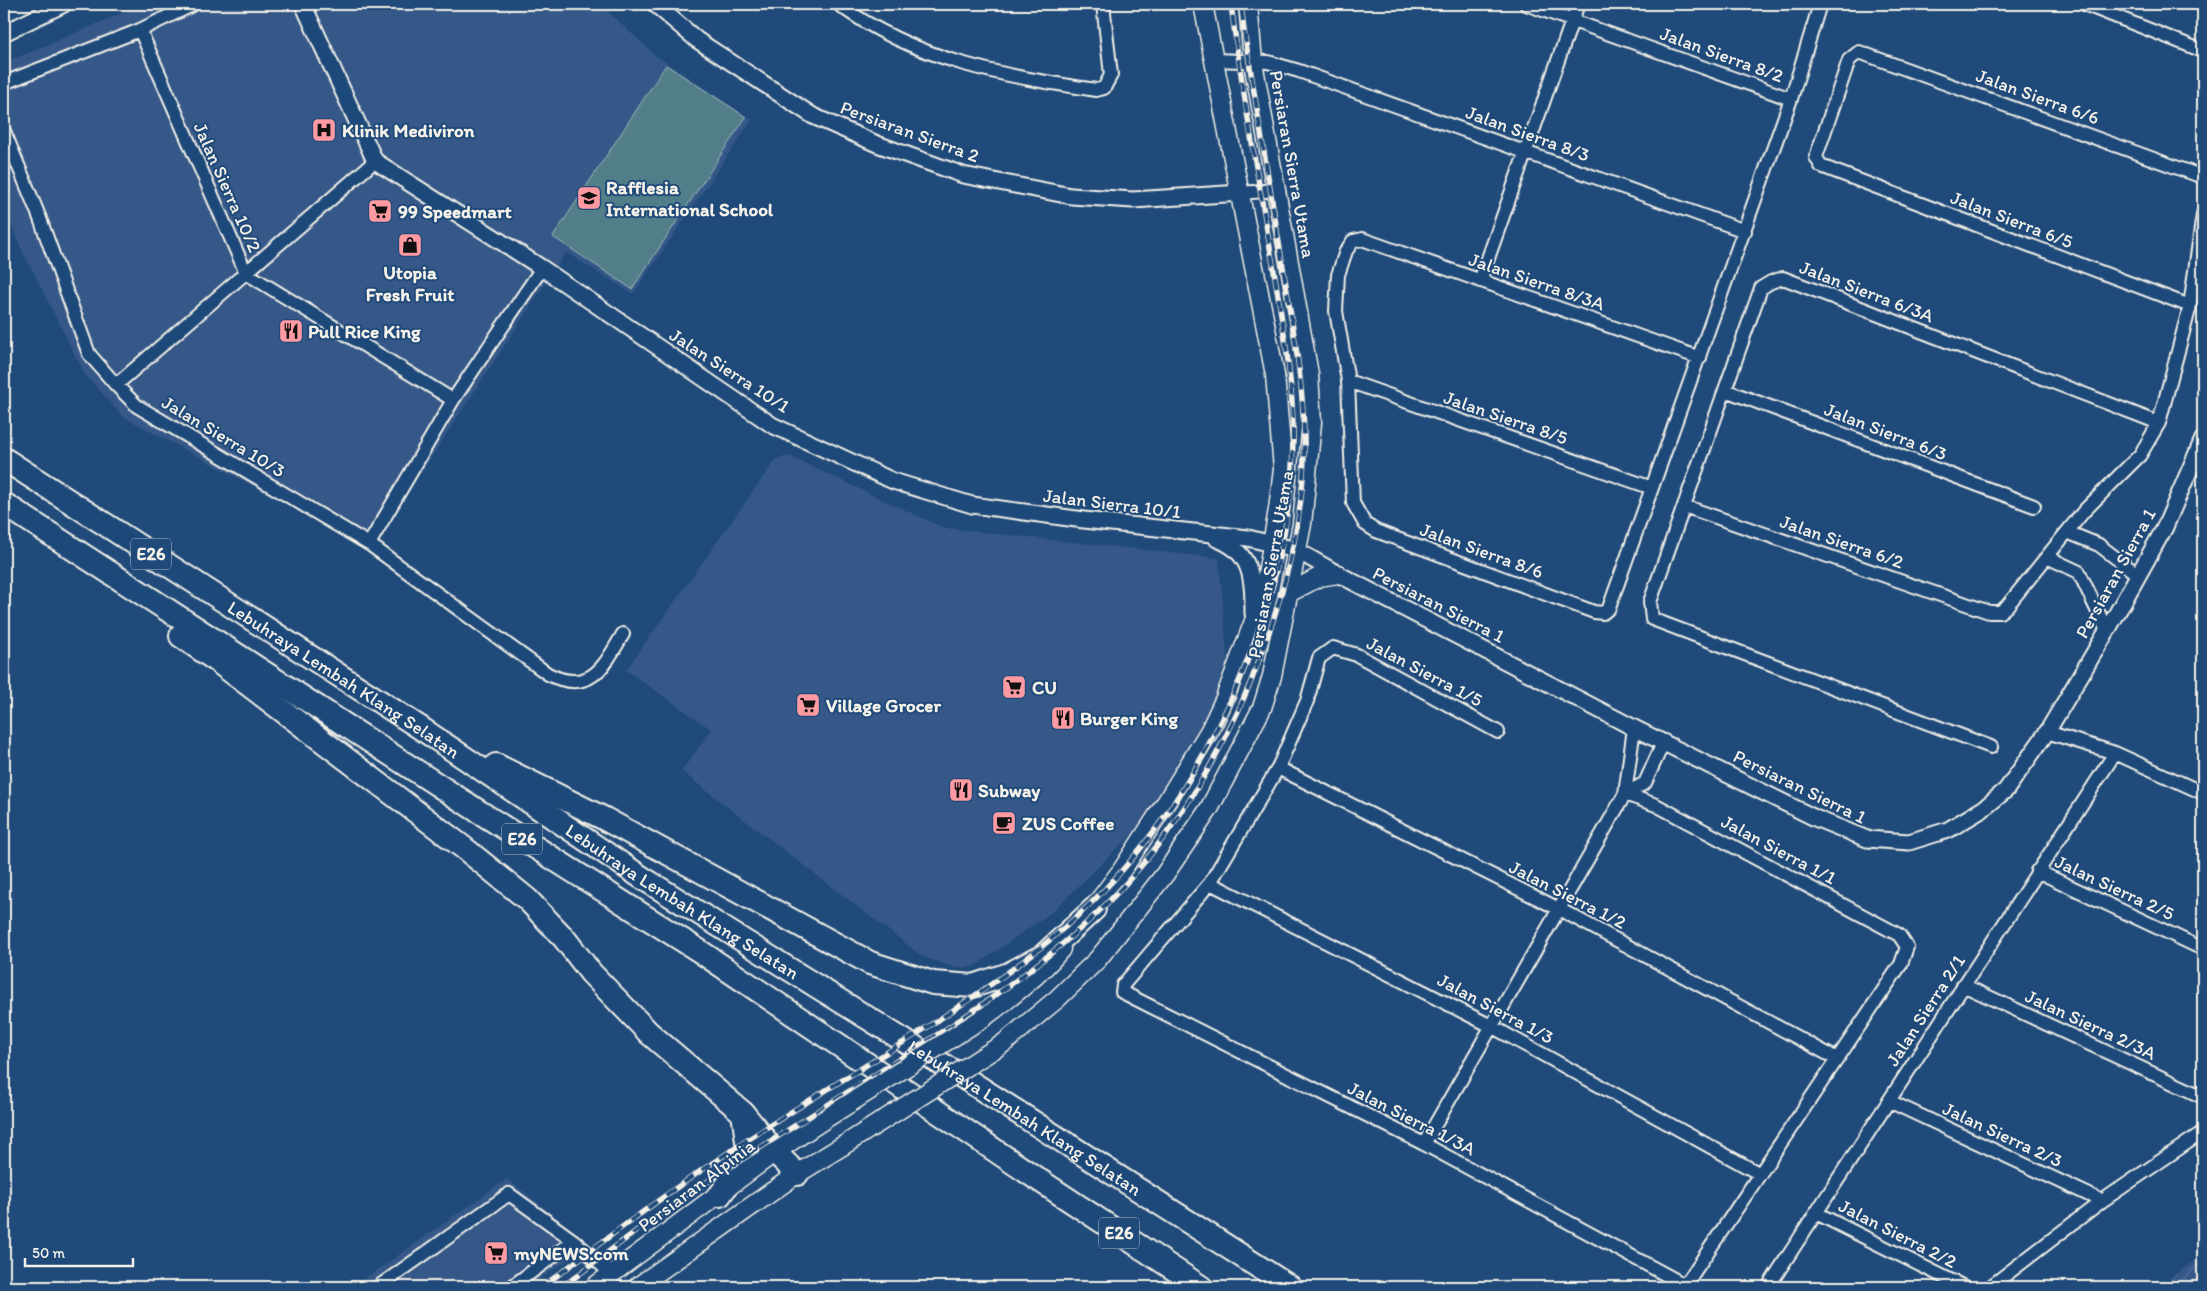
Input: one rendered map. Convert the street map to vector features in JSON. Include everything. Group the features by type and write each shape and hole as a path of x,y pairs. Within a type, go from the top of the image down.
{"highway":[{"name":"Lebuhraya Lembah Klang Selatan","path":"4,459 418,727 641,877 969,1081 1290,1287"},
{"name":"Lebuhraya Lembah Klang Selatan","path":"4,504 478,811 698,950 1201,1287"},
{"path":"4,512 217,661 464,848 526,899 564,938 591,973 649,1033 743,1113 776,1152 798,1174"},
{"path":"418,727 604,818 870,963 933,983 973,986 1009,974 1043,956 1094,909"},
{"path":"720,1195 742,1164 748,1148 743,1113"}],"main road":[{"name":"Persiaran Sierra Utama","path":"822,1121 983,1018 1048,965 1094,909 1167,801 1210,730 1225,698 1253,624 1266,581 1273,544 1283,468 1281,428 1275,375 1203,4"},
{"name":"Persiaran Sierra Utama","path":"798,1174 1004,1043 1058,999 1098,959 1165,874 1209,809 1262,708 1272,676 1302,524 1312,423 1308,374 1253,62 1248,4"},
{"path":"1289,593 1319,577 1338,574"},
{"name":"Persiaran Alpinia","path":"594,1287 776,1152 822,1121"},
{"path":"637,1287 798,1174"}],"street":[{"path":"4,33 64,4"},
{"path":"4,83 140,30 194,4"},
{"path":"116,386 375,161 303,4"},
{"name":"Persiaran Sierra 2","path":"655,4 698,40 813,116 877,144 963,175 1071,196 1133,200 1276,190"},
{"path":"838,4 863,22 923,52 1014,77 1096,90 1104,88 1111,75 1103,4"},
{"name":"Jalan Sierra 8/2","path":"1526,4 1791,99"},
{"path":"1480,281 1578,4"},
{"path":"1652,488 1791,99 1820,4"},
{"path":"2084,4 2203,52"},
{"name":"Jalan Sierra 10/2","path":"140,30 246,273 454,400"},
{"name":"Jalan Sierra 6/6","path":"1821,166 1816,157 1849,60 1859,52 2203,177"},
{"name":"Jalan Sierra 8/3","path":"1215,60 1268,62 1299,71 1745,231"},
{"name":"Jalan Sierra 10/3","path":"4,131 39,216 89,354 116,386 137,406 369,544 548,674 564,682 580,681 594,676 623,634"},
{"name":"Jalan Sierra 10/1","path":"375,161 542,268 772,425 893,481 972,505 1248,538 1273,544"},
{"name":"Jalan Sierra 6/5","path":"1821,166 2190,306"},
{"path":"2107,631 2079,572 2047,557 2084,511 2140,454 2159,423 2190,306 2203,214"},
{"name":"Jalan Sierra 8/3A","path":"1348,381 1336,311 1338,275 1346,251 1352,241 1362,239 1700,358"},
{"path":"369,544 454,400 542,268"},
{"name":"Jalan Sierra 6/3A","path":"1991,747 1652,620 1650,602 1761,288 1783,278 2159,423"},
{"name":"Jalan Sierra 8/5","path":"1348,381 1652,488"},
{"name":"Jalan Sierra 8/6","path":"1348,381 1353,503 1364,524 1376,531 1594,612 1604,613 1609,608 1652,488"},
{"name":"Jalan Sierra 6/3","path":"1725,390 2034,506"},
{"name":"Persiaran Sierra 1","path":"1273,544 1296,550 1338,574 1634,728 1664,741 1815,818 1867,839 1909,842 1948,830 1983,809 2006,790 2047,732 2107,631 2164,527 2203,439"},
{"path":"4,449 30,476"},
{"name":"Jalan Sierra 6/2","path":"1684,506 1989,612 2000,612 2007,606 2047,557"},
{"path":"2067,532 2099,545 2138,575"},
{"path":"1203,534 1226,542 1237,550 1250,568 1253,587 1253,624"},
{"name":"Jalan Sierra 1/5","path":"1278,768 1306,701 1319,658 1333,648 1357,655 1498,732"},
{"path":"1424,1144 1625,794 1634,728"},
{"path":"2047,732 2115,753 2203,792"},
{"path":"1625,794 1644,783 1664,741"},
{"name":"Jalan Sierra 2/1","path":"1768,1287 2115,753"},
{"path":"1210,883 1278,768"},
{"name":"Jalan Sierra 1/2","path":"1278,768 1559,909 1837,1059"},
{"name":"Jalan Sierra 1/1","path":"1625,794 1656,805 1899,935 1907,947 1901,964 1837,1059"},
{"name":"Jalan Sierra 2/5","path":"2037,871 2203,949"},
{"name":"Jalan Sierra 1/3A","path":"1210,883 1123,985 1122,992 1424,1144 1681,1283 1688,1281 1760,1174"},
{"name":"Jalan Sierra 1/3","path":"1210,883 1491,1026 1760,1174"},
{"name":"Jalan Sierra 2/3A","path":"1963,985 2203,1097"},
{"path":"1760,1174 1837,1059"},
{"name":"Jalan Sierra 2/3","path":"1889,1101 2102,1201"},
{"path":"1990,1287 2102,1201 2203,1132"},
{"path":"378,1287 509,1194 574,1241 612,1274"},
{"name":"Jalan Sierra 2/2","path":"1816,1213 1964,1287"},
{"path":"511,1287 574,1241"}],"shaded area":[{"path":"144,4 600,4 655,55 752,120 633,294 566,252 371,549 122,416 84,373 22,250 4,207 4,63"},
{"path":"789,456 944,528 1219,558 1228,669 1201,737 1138,828 1053,911 974,967 952,967 923,957 681,771 712,730 626,670 776,459"},
{"path":"507,1179 591,1244 528,1287 353,1287"},
{"path":"2203,1254 2203,1287 2159,1287"}],"green space":[{"path":"666,65 746,117 632,289 553,237"}],"railway":[{"path":"542,1287 692,1177 943,1017 1026,959 1078,916 1125,867 1160,824 1204,754 1240,679 1262,621 1278,563 1289,503 1292,472 1293,420 1287,356 1245,104 1231,4"},
{"path":"562,1287 685,1197 958,1021 1053,952 1112,898 1141,866 1191,798 1212,762 1249,686 1281,595 1299,516 1304,462 1303,413 1296,348 1241,4"}],"place":[{"name":"Klinik Mediviron","path":"324,130"},
{"name":"Rafflesia International School","path":"589,198"},
{"name":"99 Speedmart","path":"380,211"},
{"name":"Utopia Fresh Fruit","path":"410,245"},
{"name":"Pull Rice King","path":"291,331"},
{"name":"CU","path":"1014,687"},
{"name":"Village Grocer","path":"808,705"},
{"name":"Burger King","path":"1063,718"},
{"name":"Subway","path":"961,790"},
{"name":"ZUS Coffee","path":"1004,823"},
{"name":"myNEWS.com","path":"496,1253"}]}
